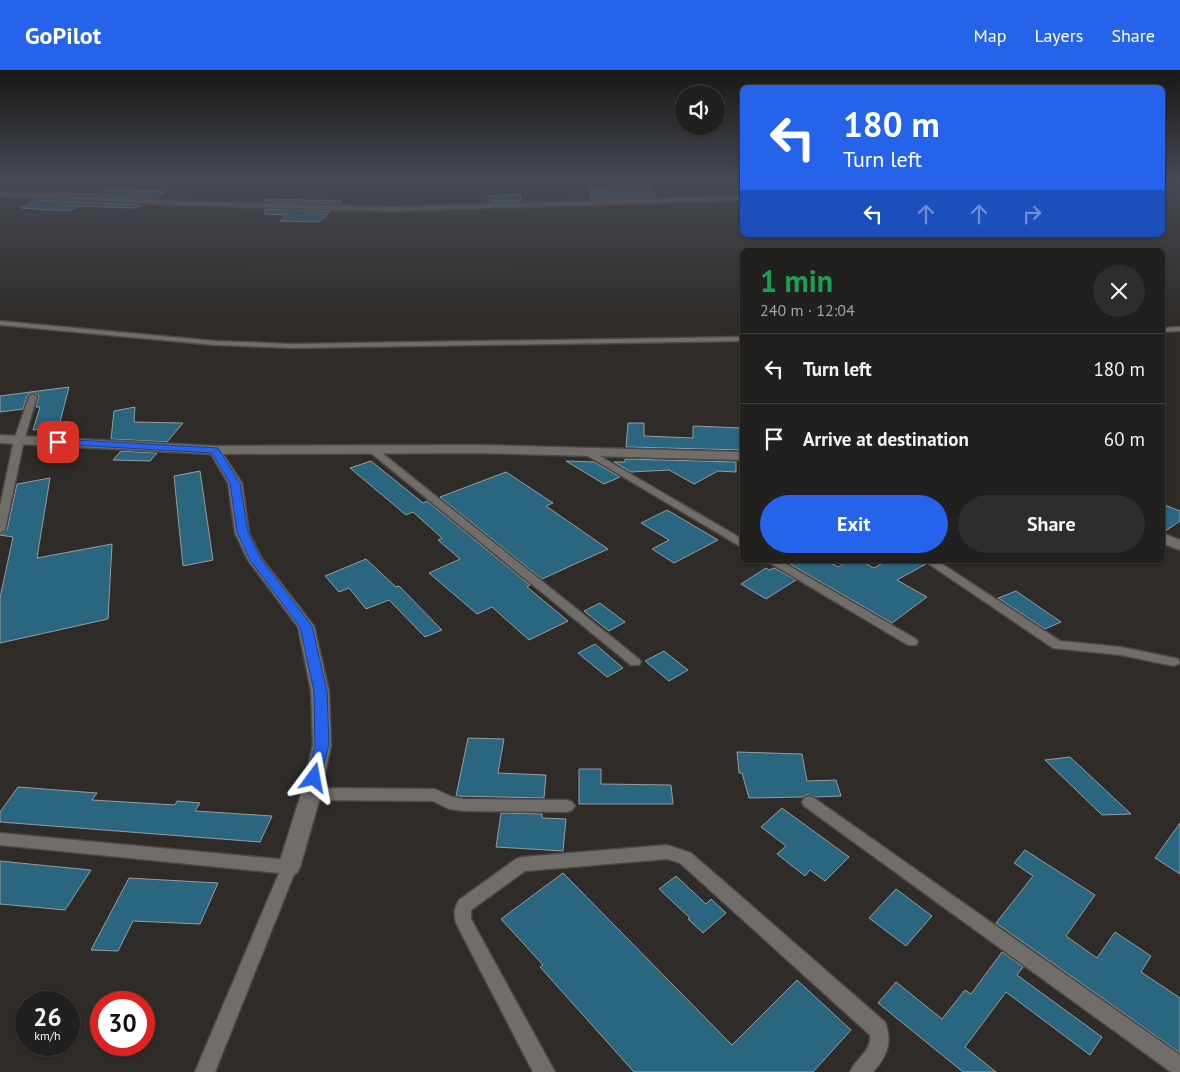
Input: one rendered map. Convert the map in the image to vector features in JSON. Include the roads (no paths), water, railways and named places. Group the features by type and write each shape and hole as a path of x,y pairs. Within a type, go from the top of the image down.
{"street":[{"path":"0,439 215,450 374,451 478,449 740,456"},
{"path":"215,450 235,483 242,532 255,560 306,626 320,691 322,745 289,867"},
{"path":"1165,538 1180,546"}],"lane":[{"path":"0,323 215,344 292,346 740,339"},
{"path":"1165,330 1180,329"},
{"path":"0,530 19,440 33,397"},
{"path":"374,451 635,662"},
{"path":"586,451 740,542"},
{"path":"776,563 912,642"},
{"path":"934,563 1058,645 1121,652 1174,662"},
{"path":"310,794 435,795 449,803 464,805 567,806"},
{"path":"810,802 1180,1067"},
{"path":"0,839 289,867 205,1072"},
{"path":"545,1072 463,920 462,910 466,905 522,864 667,852 685,858 878,1029 882,1038 881,1045 860,1072"}]}
